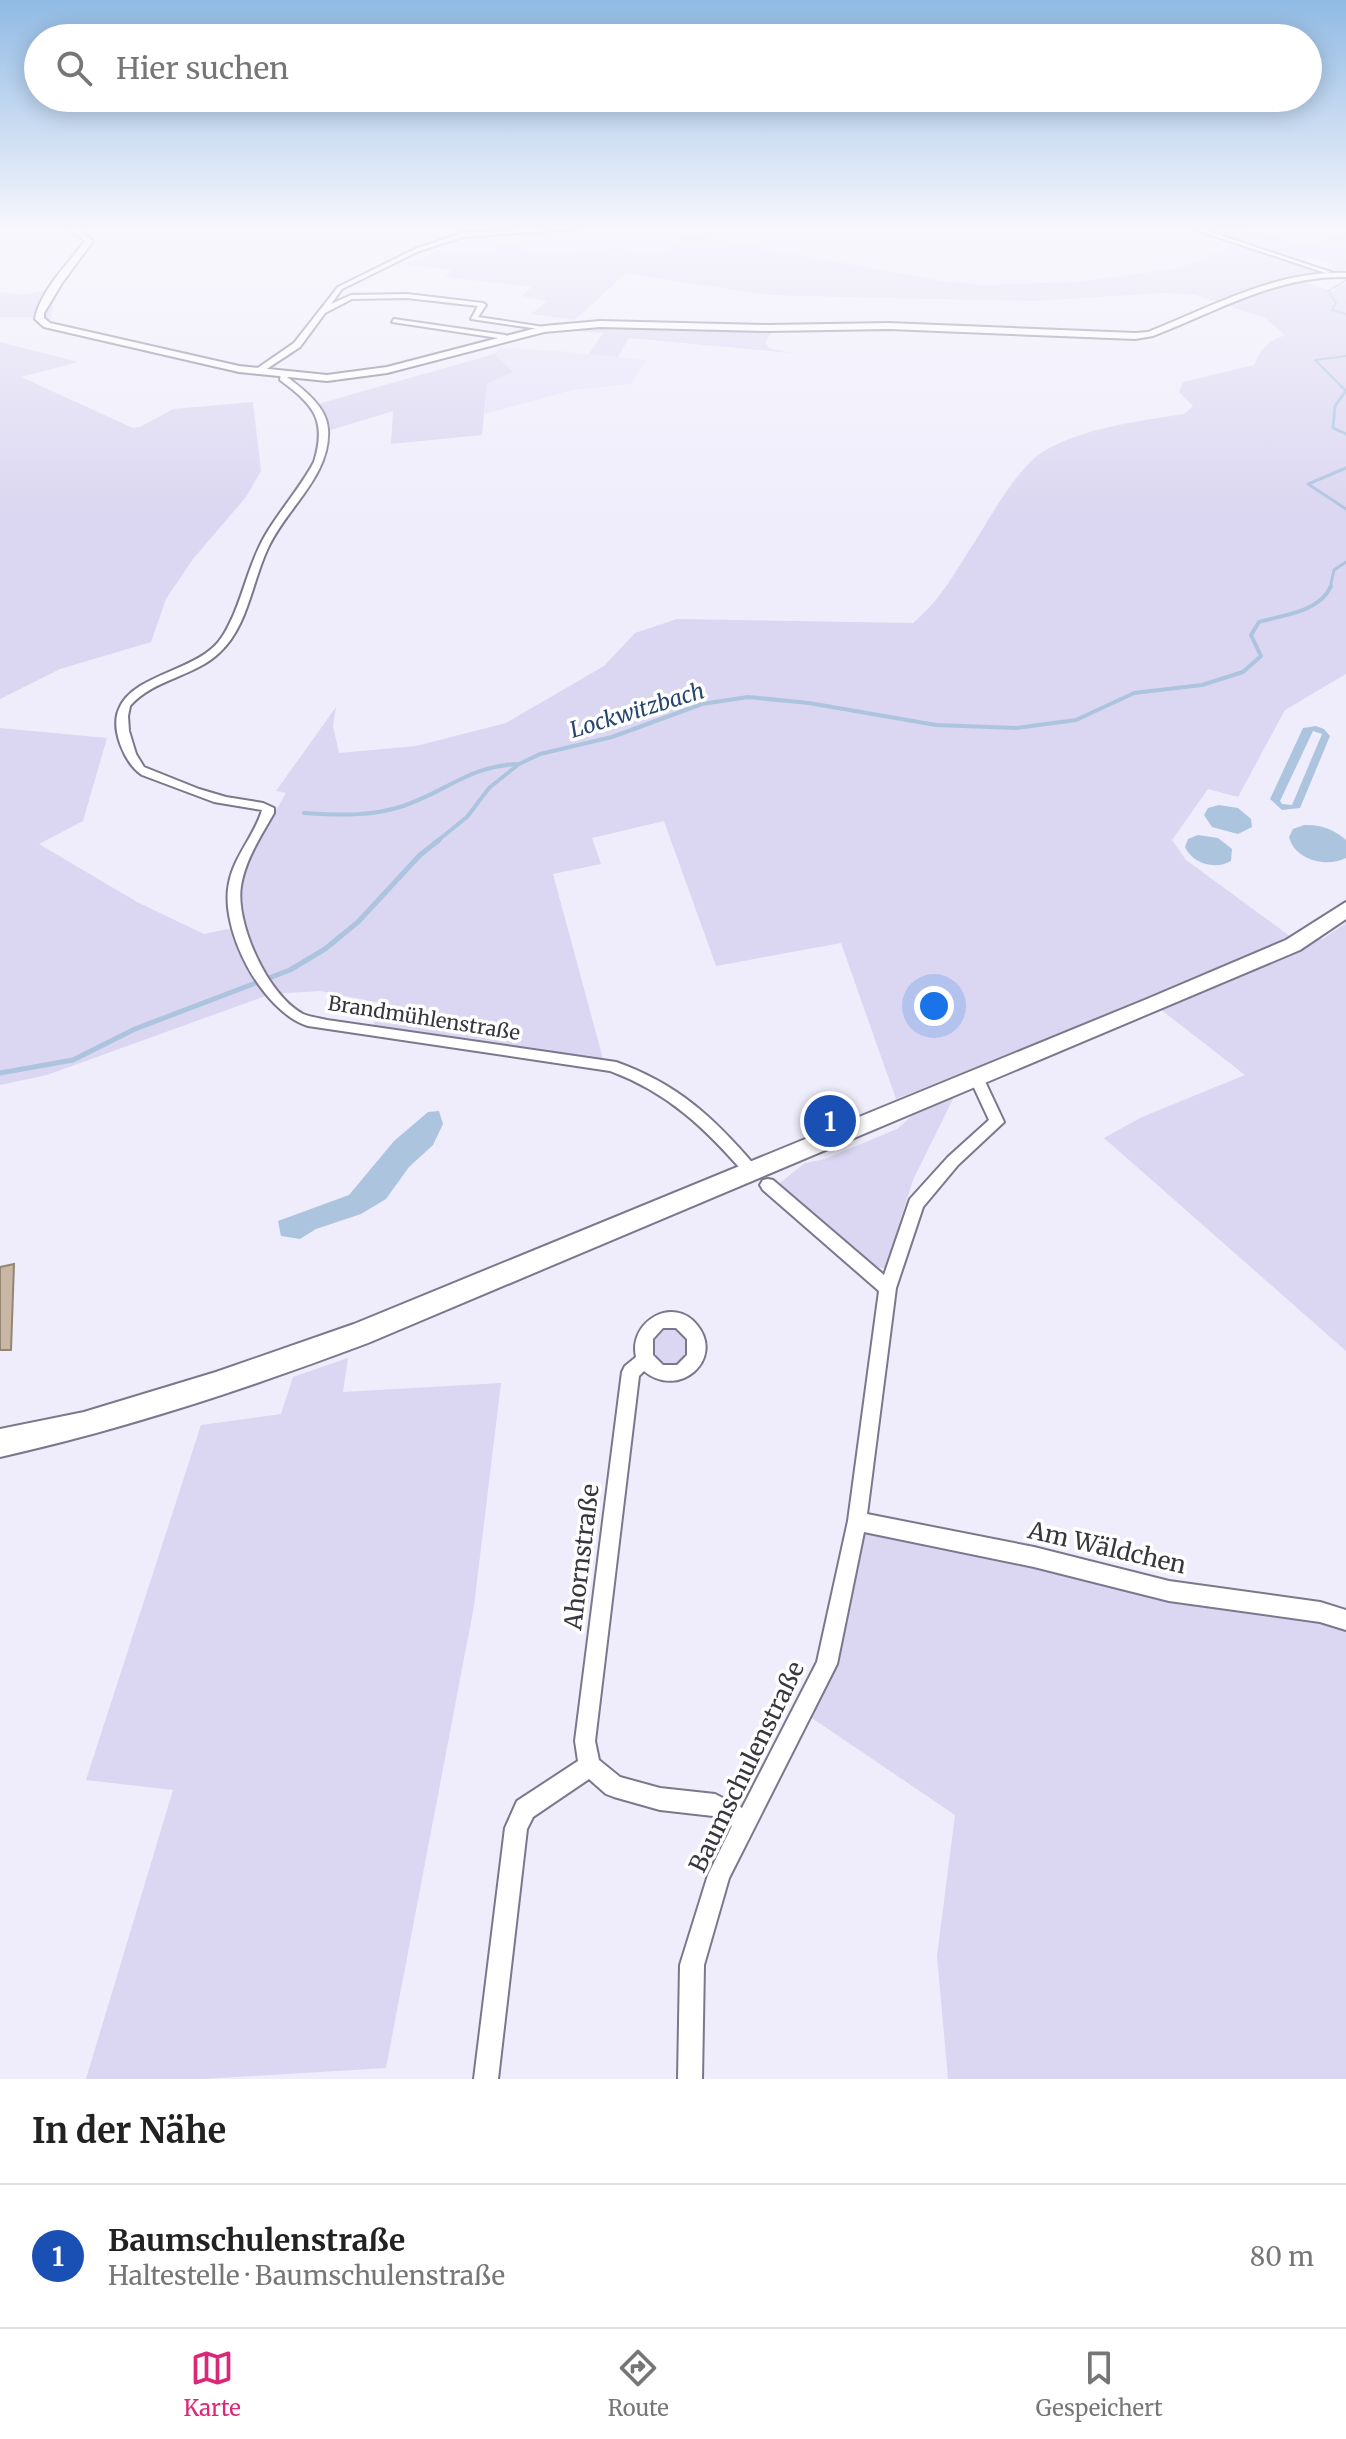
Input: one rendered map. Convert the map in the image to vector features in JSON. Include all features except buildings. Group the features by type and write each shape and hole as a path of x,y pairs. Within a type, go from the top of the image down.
{"main road":[{"path":"0,1443 84,1425 359,1334 760,1178 977,1079 1293,945 1346,909"}],"street":[{"path":"53,326 256,372 350,377 505,337 577,326"},
{"path":"256,372 295,346 310,326"},
{"path":"429,326 505,337"},
{"path":"525,326 544,329"},
{"path":"685,326 888,326"},
{"path":"889,326 1135,336 1171,326"},
{"name":"Brandmühlenstraße","path":"284,375 283,378 313,406 324,425 321,452 311,479 273,529 228,638 201,662 138,693 125,706 121,716 130,755 141,770 222,800 268,808 233,889 238,927 271,994 297,1017 327,1025 611,1066 643,1076 666,1088 722,1137 760,1178"},
{"name":"Baumschulenstraße","path":"690,2079 692,1965 719,1875 827,1664 857,1521 888,1288 916,1204 953,1161 997,1122 977,1079"},
{"path":"760,1178 888,1288"},
{"name":"Ahornstraße","path":"590,1766 585,1741 631,1372 645,1360"},
{"name":"Am Wäldchen","path":"857,1521 1034,1557 1169,1591 1320,1612 1346,1620"},
{"path":"486,2079 516,1828 525,1809 590,1766 614,1786 660,1799 715,1805 747,1822"}],"shaded area":[{"path":"577,326 801,328 773,331 765,342 769,348 791,353 629,338 618,357 589,354 603,333 544,329"},
{"path":"1274,326 1346,326 1346,674 1285,710 1238,797 1208,789 1172,840 1186,860 1291,937 1209,975 896,1099 841,943 716,966 664,821 592,838 601,864 553,874 603,1059 373,1025 385,1004 320,991 271,994 47,1075 0,1085 0,728 107,738 83,821 39,844 137,902 204,934 238,927 233,895 250,856 286,793 276,791 336,707 333,726 339,753 416,746 506,723 604,666 635,633 677,619 913,623 938,597 1010,486 1037,456 1068,439 1087,433 1184,414 1193,406 1179,392 1183,382 1254,365 1265,346 1285,335"},
{"path":"0,342 78,362 21,377 133,428 173,409 253,402 261,471 246,497 193,559 166,599 151,642 60,669 0,699"},
{"path":"500,349 646,360 631,384 572,390 485,414 487,382 512,372 494,354"},
{"path":"494,354 513,372 487,383 482,435 391,444 393,411 331,430 318,404"},
{"path":"1346,923 1346,1351 1104,1138 1142,1117 1245,1075 1155,1005 1293,945 1324,938"},
{"path":"954,1097 913,1180 885,1268 871,1267 776,1186 805,1163 825,1159 897,1129 912,1116"},
{"path":"671,1328 684,1333 689,1346 684,1359 671,1364 658,1359 653,1346 658,1333"},
{"path":"348,1358 343,1392 501,1383 474,1606 386,2068 204,2079 86,2079 173,1790 86,1780 201,1425 281,1414 293,1377"},
{"path":"857,1521 1320,1612 1346,1628 1346,2079 948,2079 937,1956 955,1815 803,1712 827,1664"}],"water":[{"path":"1316,726 1330,736 1300,808 1282,810 1270,799 1303,728","holes":["1313,731 1322,734 1292,805 1282,804 1280,801"]},
{"path":"1219,805 1238,808 1251,819 1252,827 1238,834 1212,827 1204,815 1208,808"},
{"path":"1316,825 1341,836 1346,840 1346,858 1321,862 1304,856 1292,845 1289,837 1293,829"},
{"path":"1198,835 1218,838 1232,849 1231,861 1212,865 1193,858 1185,847 1188,839"},
{"path":"439,1111 443,1124 433,1145 409,1167 386,1199 361,1214 316,1229 300,1239 281,1236 278,1221 349,1195 394,1141 428,1112"}],"waterway":[{"name":"Lockwitzbach","path":"1346,356 1315,360 1346,391 1335,406 1333,428 1346,434"},
{"name":"Lockwitzbach","path":"1346,468 1308,484 1346,509"},
{"name":"Lockwitzbach","path":"1330,588 1334,570 1346,562"},
{"name":"Lockwitzbach","path":"519,764 540,754 612,737 702,704 748,697 809,703 936,725 1016,728 1076,720 1134,693 1202,685 1243,672 1261,656 1251,635 1259,622 1310,607 1326,595 1330,588"},
{"path":"304,813 354,814 391,810 472,774 519,764"},
{"name":"Lockwitzbach","path":"436,842 467,817 489,788 519,764"},
{"name":"Lockwitzbach","path":"0,1073 73,1060 135,1029 290,970 325,949 358,922 420,855 439,840"}],"place":[{"name":"Baumschulenstraße","path":"830,1121"}]}
